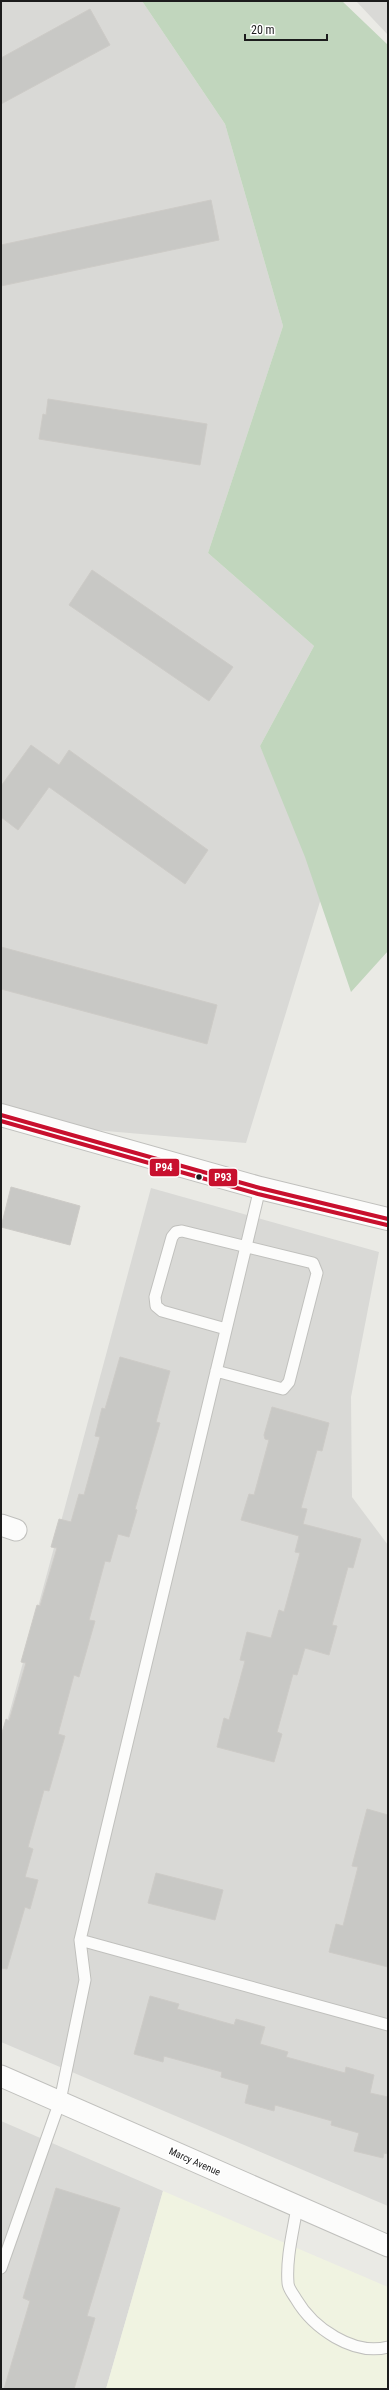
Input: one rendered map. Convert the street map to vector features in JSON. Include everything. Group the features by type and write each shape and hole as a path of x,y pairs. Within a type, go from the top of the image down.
{"street":[{"path":"1,1114 260,1188 388,1218"},
{"name":"Marcy Avenue","path":"1,2076 388,2246"}],"lane":[{"path":"1,2268 60,2101 85,1980 80,1940 260,1188"},
{"path":"216,1371 283,1389 289,1382 317,1273 313,1263 182,1231 176,1232 172,1237 155,1297 156,1306 162,1311 226,1330"},
{"path":"80,1940 388,2025"},
{"path":"297,2207 289,2252 288,2285 304,2313 326,2332 339,2340 366,2348 388,2347"}],"shaded area":[{"path":"1,1 142,1 225,124 283,326 208,553 314,646 260,746 326,882 246,1143 1,1122"},
{"path":"142,1 342,1 388,45 388,951 351,992 305,857 260,746 314,646 208,553 283,326 225,124"},
{"path":"356,1 388,1 388,35"},
{"path":"151,1188 379,1252 351,1397 352,1497 388,1545 388,2206 1,2042 1,1744"},
{"path":"1,2121 163,2191 106,2389 1,2389"},
{"path":"163,2191 388,2287 388,2389 106,2389"}],"building":[{"path":"90,9 110,45 1,104 1,58"},
{"path":"211,200 219,240 1,286 1,245"},
{"path":"48,399 207,424 200,465 39,439 43,414 46,415"},
{"path":"92,570 233,667 209,701 69,605"},
{"path":"31,745 59,765 69,750 208,850 185,884 49,787 18,830 1,817 1,786"},
{"path":"1,947 217,1005 207,1044 1,989"},
{"path":"11,1187 80,1206 70,1245 1,1227"},
{"path":"120,1357 170,1371 156,1422 160,1423 135,1509 137,1510 129,1537 118,1534 110,1562 105,1561 89,1620 95,1621 79,1677 74,1675 58,1734 65,1736 49,1791 44,1790 28,1847 33,1849 25,1877 38,1880 30,1909 25,1907 7,1969 1,1968 1,1736 6,1719 9,1721 26,1663 21,1662 37,1605 40,1606 57,1548 51,1547 59,1519 71,1522 79,1494 84,1495 100,1437 95,1436 102,1408 105,1409"},
{"path":"272,1407 329,1423 322,1451 317,1450 301,1508 307,1509 303,1524 361,1539 353,1568 348,1567 332,1625 337,1626 329,1655 305,1648 297,1675 293,1674 277,1732 282,1734 274,1762 217,1747 224,1718 229,1720 245,1661 240,1660 247,1632 271,1638 279,1610 284,1612 300,1553 295,1552 299,1536 241,1520 249,1494 254,1495 269,1440 265,1439 264,1435"},
{"path":"367,1809 388,1815 388,1967 329,1952 336,1924 343,1926 358,1867 352,1866"},
{"path":"156,1873 223,1890 215,1920 148,1903"},
{"path":"150,1996 179,2004 177,2009 234,2025 236,2019 265,2027 260,2044 288,2052 286,2057 345,2073 346,2067 374,2075 370,2093 388,2097 388,2154 384,2153 383,2158 354,2151 359,2133 331,2125 332,2121 275,2105 274,2111 245,2103 249,2085 221,2077 222,2072 164,2056 163,2062 134,2054"},
{"path":"56,2188 120,2208 87,2316 95,2318 74,2389 4,2389 30,2301 23,2298"}],"transit line":[{"name":"P93","path":"1,1115 260,1188 388,1219"},
{"name":"P94","path":"1,1121 258,1194 387,1225"}]}
